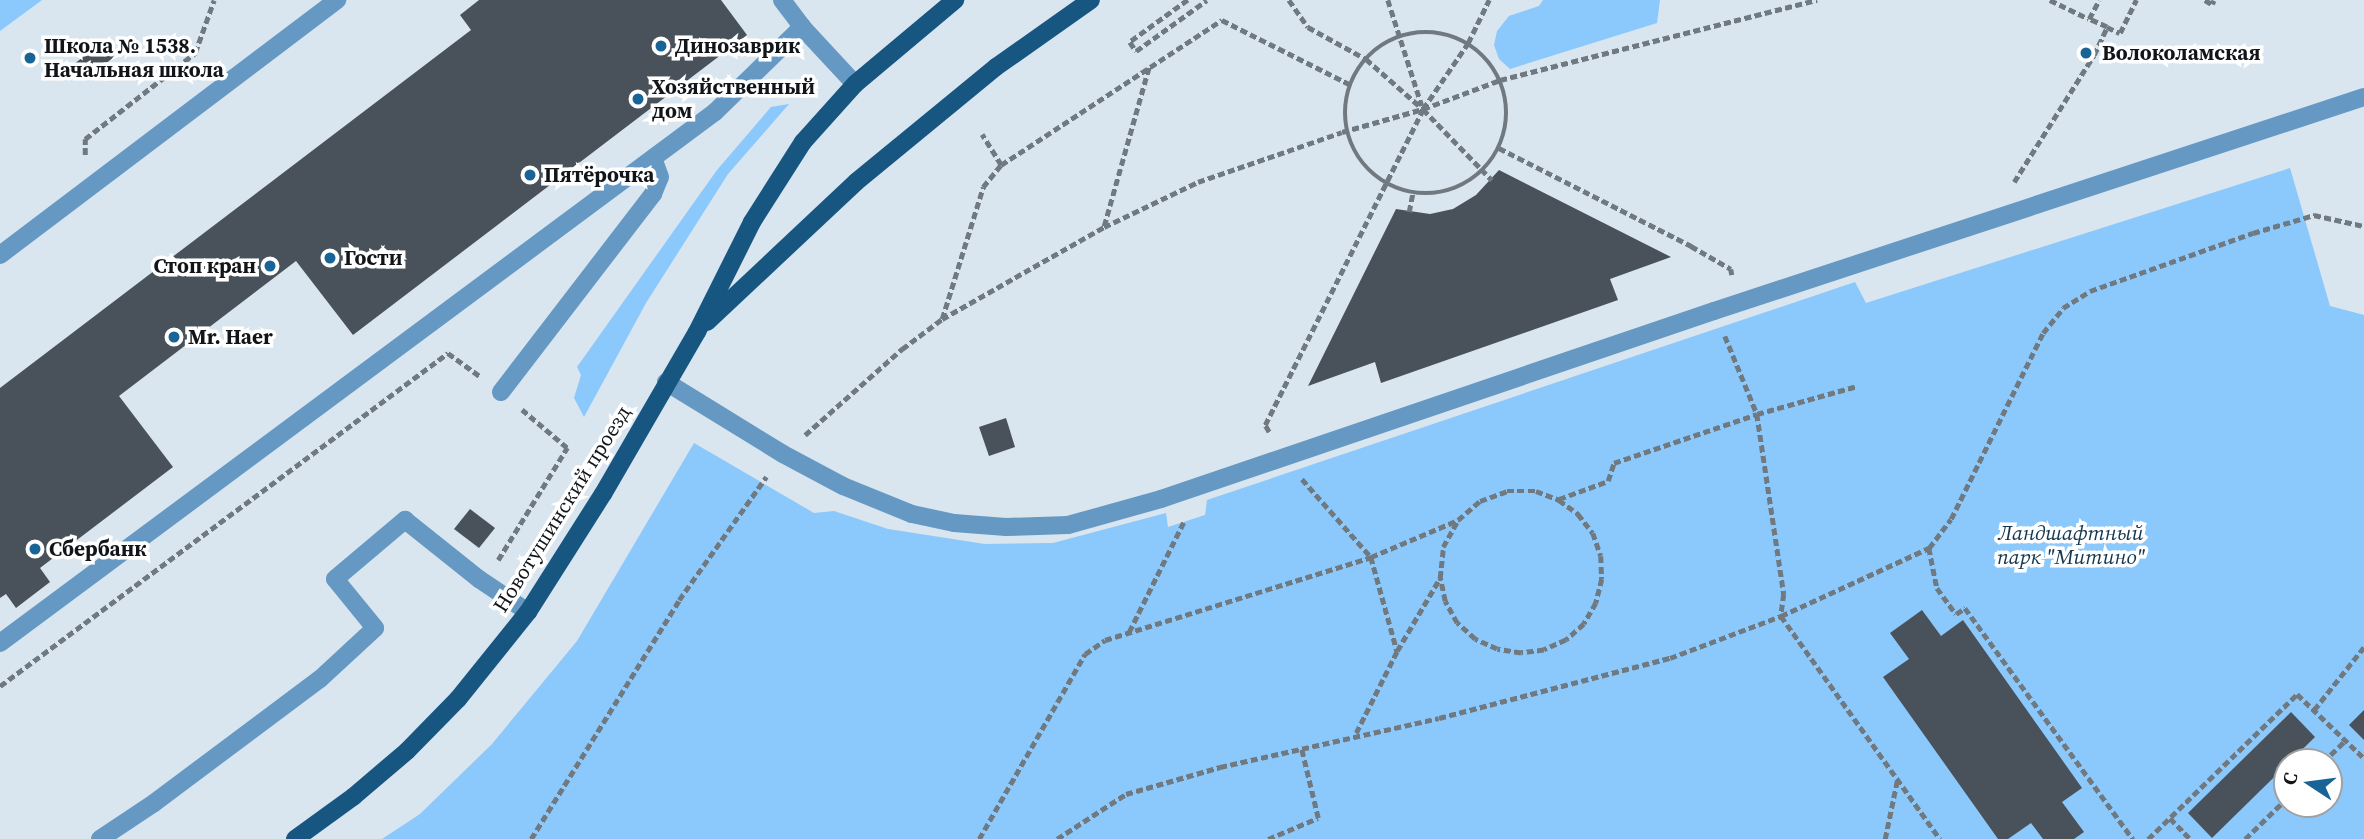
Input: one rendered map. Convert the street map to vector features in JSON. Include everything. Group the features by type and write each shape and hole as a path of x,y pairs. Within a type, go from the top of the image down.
{"main road":[{"name":"Новотушинский проезд","path":"295,839 354,797 407,751 458,699 528,612 603,494 697,332 752,222 803,142 855,84 955,0"},
{"name":"Новотушинский проезд","path":"697,332 856,182 996,67 1091,0"}],"lane":[{"path":"0,256 337,0"},
{"path":"782,0 802,27 855,84"},
{"path":"0,643 715,111 802,27"},
{"path":"666,382 783,454 843,485 912,514 980,525 1068,525 1199,486 1714,311 2364,97"},
{"path":"501,392 653,194 660,177 653,158"},
{"path":"100,839 154,803 320,679 375,628 335,579 405,520 484,582 528,612"}],"path":[{"path":"85,192 85,139 195,53 214,0"},
{"path":"1188,0 1130,42 1136,51 1207,0"},
{"path":"1289,0 1308,27 1366,59 1423,109 1492,180"},
{"path":"1388,0 1423,109"},
{"path":"1397,651 1371,557 1347,526 1281,457 1265,425 1423,109 1468,43 1489,0"},
{"path":"531,839 679,600 783,454 902,349 942,319 1104,227 1198,182 1348,131 1423,109 1500,80 1816,0"},
{"path":"2050,0 2119,33 2136,0"},
{"path":"2089,19 2099,0"},
{"path":"2205,0 2212,4 2214,0"},
{"path":"942,319 983,187 1001,165 1222,20 1351,85"},
{"path":"1986,223 2094,55 2107,27"},
{"path":"1434,32 1468,43 1481,53 1500,80 1507,102 1506,126 1499,148 1484,169 1465,184 1442,192 1413,192 1386,183 1368,169 1355,152 1345,113 1351,85 1366,59 1398,37 1434,32"},
{"path":"1104,227 1149,67"},
{"path":"982,135 1001,165"},
{"path":"1499,148 1731,269 1741,302"},
{"path":"1409,212 1413,192"},
{"path":"1057,839 1126,793 1301,747 1438,718 1670,658 1782,616 1929,548 1951,519 2043,333 2063,308 2090,291 2253,233 2314,215 2364,226"},
{"path":"1714,311 1756,414 1784,594 1782,616 1940,839"},
{"path":"0,686 448,353 501,392 567,448 484,582"},
{"path":"1559,500 1608,481 1614,463 1756,414 1857,386"},
{"path":"1128,633 1182,527 1199,486"},
{"path":"979,839 1085,654 1105,640 1371,557 1458,520 1480,501 1507,491 1536,491 1559,500 1578,514 1593,533 1601,555 1602,579 1596,603 1584,624 1566,640 1544,650 1521,653 1497,649 1475,639 1457,623 1445,601 1440,578 1443,547 1458,520"},
{"path":"1929,548 1937,588 1955,614 1965,608 2133,839"},
{"path":"1355,734 1397,651 1440,578"},
{"path":"2314,710 2364,647"},
{"path":"2148,839 2297,694 2364,758"},
{"path":"2338,748 2346,740"},
{"path":"1268,839 1318,818 1301,747"},
{"path":"1885,839 1898,780"},
{"path":"2245,839 2273,811"},
{"path":"2170,818 2190,839"}],"green space":[{"path":"0,0 42,0 0,31"},
{"path":"1543,0 1660,0 1657,23 1510,69 1499,59 1494,45 1497,31 1509,16 1539,6"},
{"path":"789,104 728,174 646,303 584,417 574,398 581,375 577,367 717,170 771,107"},
{"name":"Ландшафтный парк \"Митино\"","path":"2290,168 2330,306 2364,315 2364,839 382,839 420,814 492,744 577,641 694,443 814,513 834,511 888,529 985,544 1053,543 1166,513 1168,527 1205,515 1207,500 1855,282 1866,303"}],"building":[{"path":"479,0 721,0 747,35 353,335 296,261 119,396 173,467 40,568 50,582 16,608 6,594 0,598 0,388 471,30 460,15"},
{"path":"108,38 119,53 86,79 74,64"},
{"path":"1499,170 1671,257 1610,279 1618,300 1381,383 1375,362 1308,386 1396,209 1430,214 1453,209 1476,195"},
{"path":"1006,418 1015,447 989,456 979,427"},
{"path":"470,509 495,528 479,548 454,529"},
{"path":"1922,610 1941,636 1963,620 2082,788 2062,802 2084,832 2074,839 2043,839 2031,823 2008,839 1998,839 1883,677 1909,659 1890,633"},
{"path":"2364,710 2364,740 2349,725"},
{"path":"2291,712 2315,737 2304,748 2273,748 2273,778 2212,838 2188,813"}],"place":[{"name":"Динозаврик","path":"661,46"},
{"name":"Волоколамская","path":"2086,53"},
{"name":"Школа № 1538. Начальная школа","path":"30,58"},
{"name":"Хозяйственный дом","path":"638,99"},
{"name":"Пятёрочка","path":"530,175"},
{"name":"Гости","path":"330,258"},
{"name":"Стоп кран","path":"270,266"},
{"name":"Mr. Haer","path":"174,337"},
{"name":"Сбербанк","path":"35,549"}]}
